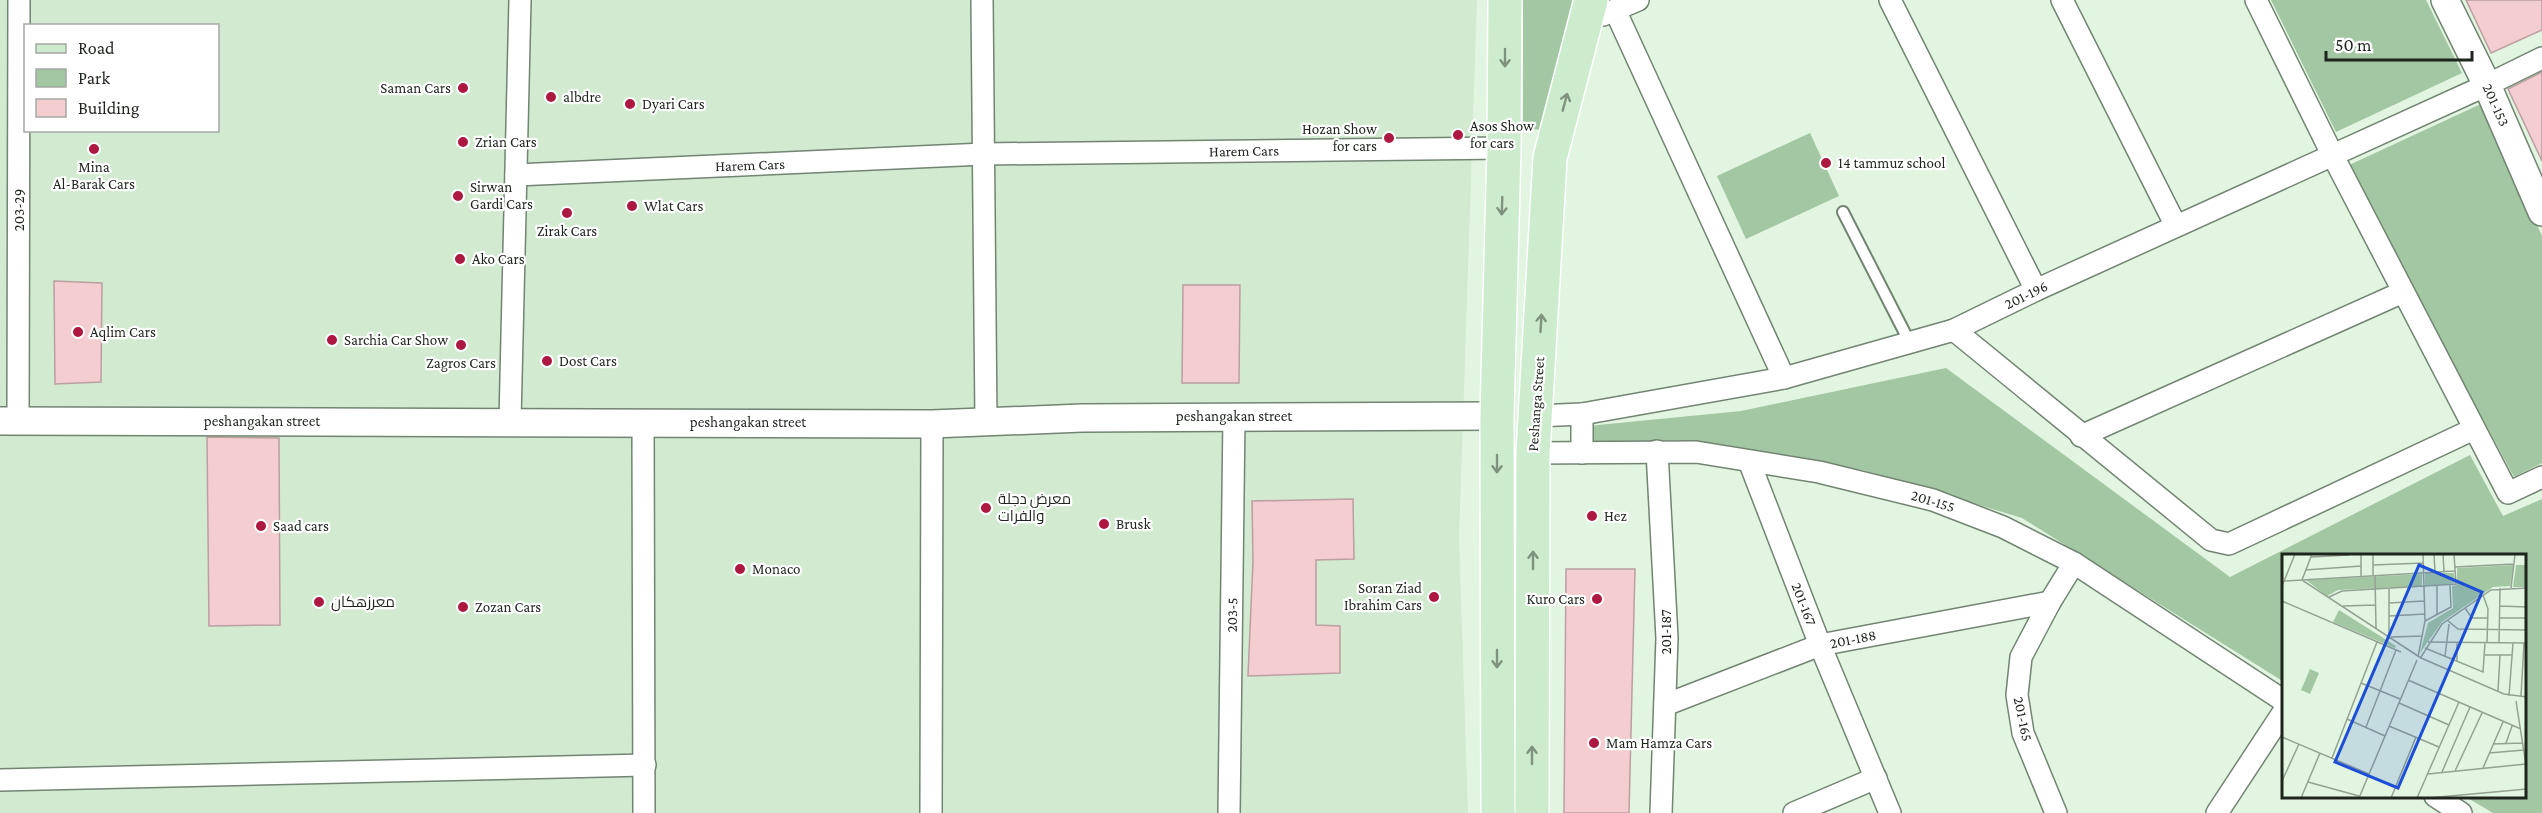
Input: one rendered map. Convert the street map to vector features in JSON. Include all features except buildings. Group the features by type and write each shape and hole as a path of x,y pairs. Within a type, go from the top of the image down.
{"main road":[{"path":"1498,813 1497,416 1504,148 1505,0"},
{"name":"Peshanga Street","path":"1532,813 1533,453 1550,158 1597,11"},
{"path":"1504,148 1550,158"}],"street":[{"name":"203-29","path":"9,421 19,0"},
{"path":"510,421 520,0"},
{"path":"982,0 986,422"},
{"path":"1638,0 1597,11 1784,378"},
{"path":"1890,0 2036,290"},
{"path":"2062,0 2176,226"},
{"path":"2256,0 2333,156 2508,494 2542,477"},
{"name":"201-153","path":"2445,0 2487,85 2542,211"},
{"name":"201-196","path":"1536,416 1582,414 1784,378 1954,330 2036,290 2333,156 2542,58"},
{"name":"Harem Cars","path":"516,175 984,154 1504,148"},
{"path":"2081,436 2403,292"},
{"path":"1954,330 2211,540 2229,544 2474,429"},
{"path":"1582,414 1582,453"},
{"name":"peshangakan street","path":"9,421 932,423 1234,416 1497,416"},
{"name":"203-5","path":"1229,813 1234,416"},
{"path":"643,421 644,813"},
{"path":"932,423 932,813"},
{"name":"201-187","path":"1657,451 1666,604 1661,813"},
{"name":"201-155","path":"1533,453 1696,452 1819,472 1933,500 2003,527 2074,563 2282,700"},
{"name":"201-167","path":"1749,461 1820,645 1890,813"},
{"name":"201-165","path":"2056,813 2023,733 2017,695 2021,657 2074,563"},
{"name":"201-188","path":"1665,705 1820,645 2050,602"},
{"path":"2217,813 2282,714"},
{"path":"0,780 645,765"},
{"path":"1794,813 1876,778"},
{"path":"2438,798 2461,813"}],"lane":[{"path":"1843,212 1910,343"}],"shaded area":[{"path":"0,0 1477,0 1459,538 1468,813 0,813"}],"green space":[{"path":"1523,0 1575,0 1554,130 1523,129"},
{"path":"2271,0 2426,0 2462,73 2336,132"},
{"path":"2483,103 2542,236 2542,463 2514,477 2347,166"},
{"path":"1810,133 1839,196 1746,239 1717,176"},
{"path":"1946,368 2230,577 2470,455 2503,516 2542,499 2542,813 2493,813 2468,798 2527,798 2527,554 2282,554 2282,681 2022,518 1863,470 1675,440 1592,446 1588,426 1741,411"}],"place":[{"name":"Saman Cars","path":"463,88"},
{"name":"albdre","path":"551,97"},
{"name":"Dyari Cars","path":"630,104"},
{"name":"Asos Show for cars","path":"1458,135"},
{"name":"Hozan Show for cars","path":"1389,138"},
{"name":"Zrian Cars","path":"463,142"},
{"name":"Mina Al-Barak Cars","path":"94,149"},
{"name":"14 tammuz school","path":"1826,163"},
{"name":"Sirwan Gardi Cars","path":"458,196"},
{"name":"Wlat Cars","path":"632,206"},
{"name":"Zirak Cars","path":"567,213"},
{"name":"Ako Cars","path":"460,259"},
{"name":"Aqlim Cars","path":"78,332"},
{"name":"Sarchia Car Show","path":"332,340"},
{"name":"Zagros Cars","path":"461,345"},
{"name":"Dost Cars","path":"547,361"},
{"name":"معرض دجلة والفرات","path":"986,508"},
{"name":"Hez","path":"1592,516"},
{"name":"Brusk","path":"1104,524"},
{"name":"Saad cars","path":"261,526"},
{"name":"Monaco","path":"740,569"},
{"name":"Soran Ziad Ibrahim Cars","path":"1434,597"},
{"name":"Kuro Cars","path":"1597,599"},
{"name":"معرزهكان","path":"319,602"},
{"name":"Zozan Cars","path":"463,607"},
{"name":"Mam Hamza Cars","path":"1594,743"}]}
